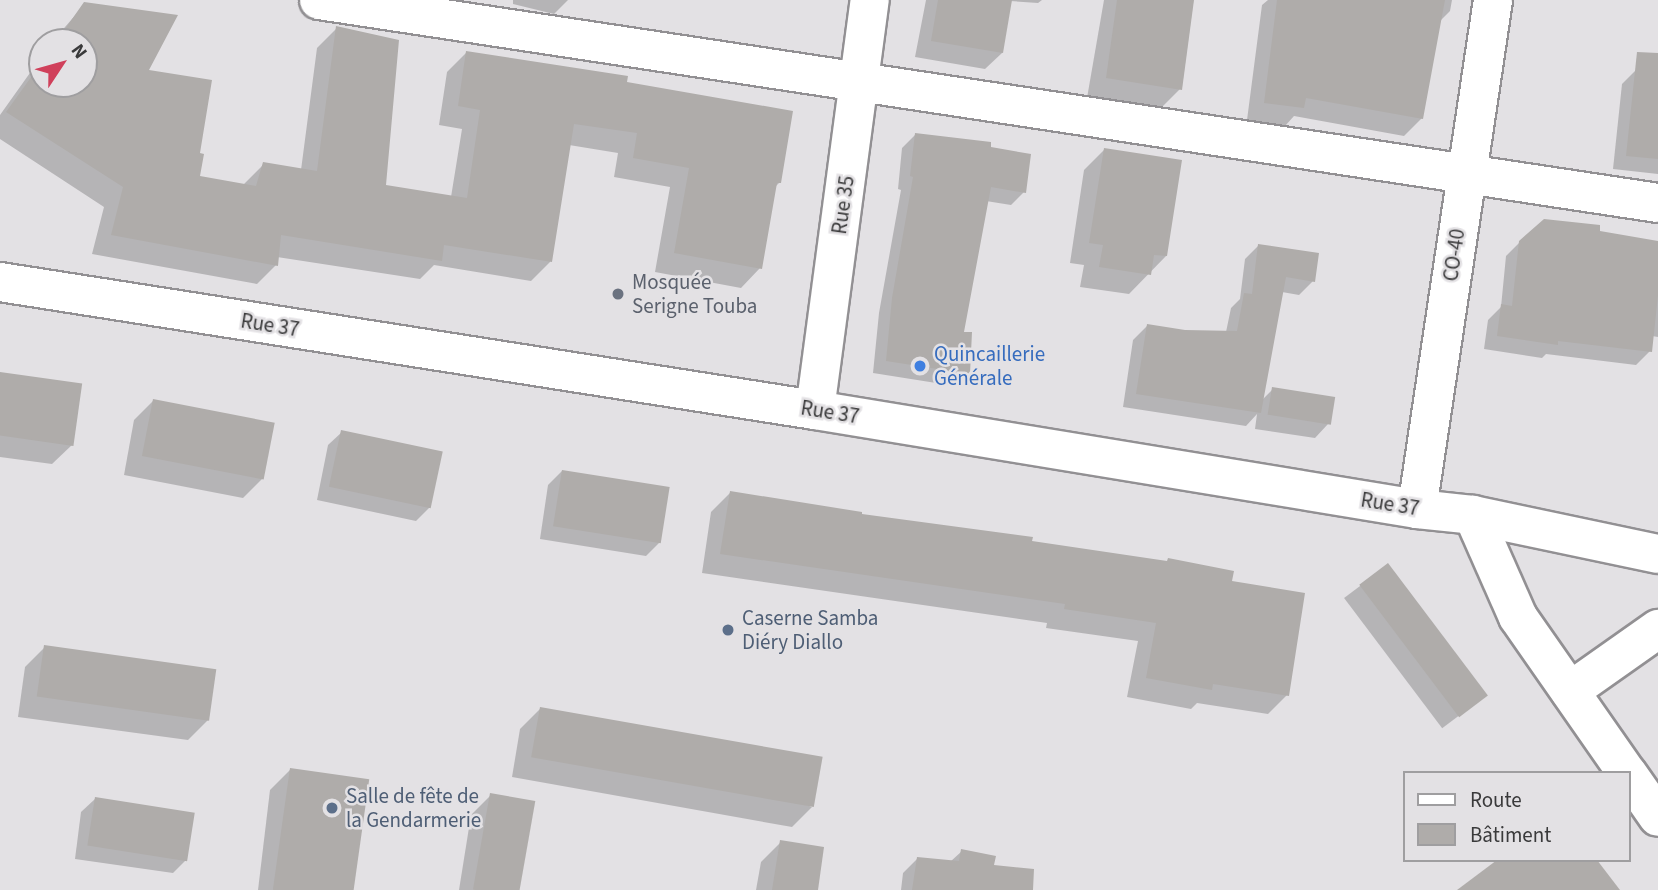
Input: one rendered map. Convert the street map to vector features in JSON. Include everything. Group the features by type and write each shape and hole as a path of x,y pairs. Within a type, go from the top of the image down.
{"street":[{"path":"319,0 1658,203"},
{"name":"Rue 35","path":"815,410 870,0"},
{"name":"CO-40","path":"1417,509 1493,0"},
{"name":"Rue 37","path":"0,282 815,410 1417,509 1472,515 1658,554"},
{"path":"1472,515 1518,617 1626,771"},
{"path":"1570,691 1658,629"},
{"path":"1630,777 1658,817"}],"building":[{"path":"938,0 1012,0 1003,53 931,41"},
{"path":"1117,0 1194,0 1182,90 1106,78"},
{"path":"1277,0 1445,0 1423,119 1306,98 1304,108 1264,103"},
{"path":"84,2 178,15 149,70 212,80 200,153 204,154 200,176 256,186 263,162 317,171 336,26 399,40 386,185 467,198 480,110 458,106 466,51 628,76 627,82 793,111 762,269 674,253 689,168 633,158 637,133 574,124 552,262 444,245 442,261 281,235 278,266 111,235 123,187 6,112 28,81 28,98 98,98 98,28 66,28"},
{"path":"1637,52 1658,53 1658,159 1626,156"},
{"path":"915,133 991,142 991,147 1031,154 1026,193 991,187 964,332 972,332 970,374 886,361 892,298 913,177 910,176"},
{"path":"1104,148 1182,160 1167,256 1154,255 1151,275 1099,267 1103,245 1089,243"},
{"path":"1544,219 1600,225 1600,231 1658,241 1658,295 1652,352 1558,341 1558,345 1497,336 1501,304 1512,306 1519,241"},
{"path":"1258,244 1319,253 1315,282 1286,277 1261,413 1136,394 1147,324 1185,330 1237,331 1244,293 1252,294"},
{"path":"0,372 82,384 73,446 0,436"},
{"path":"1272,387 1335,397 1331,425 1268,415"},
{"path":"153,399 275,423 264,480 142,456"},
{"path":"341,430 443,452 431,508 329,487"},
{"path":"562,470 670,487 661,543 553,526"},
{"path":"730,491 862,514 1033,537 1032,541 1167,561 1168,558 1234,571 1232,581 1305,593 1289,696 1213,684 1212,690 1146,678 1156,623 1064,609 1065,604 720,554"},
{"path":"1388,563 1488,696 1459,717 1359,585"},
{"path":"44,645 216,669 209,721 37,696"},
{"path":"540,707 823,757 814,807 531,757"},
{"path":"290,768 369,779 354,890 273,890"},
{"path":"490,793 535,801 520,890 473,890"},
{"path":"95,797 195,813 187,861 87,845"},
{"path":"780,840 824,847 818,890 772,890"},
{"path":"961,849 996,856 994,865 1034,869 1033,890 912,890 917,857 959,861"},
{"path":"1494,862 1599,862 1620,890 1457,890"}],"place":[{"name":"Mosquée Serigne Touba","path":"618,294"},
{"name":"Quincaillerie Générale","path":"920,366"},
{"name":"Caserne Samba Diéry Diallo","path":"728,630"},
{"name":"Salle de fête de la Gendarmerie","path":"332,808"}]}
